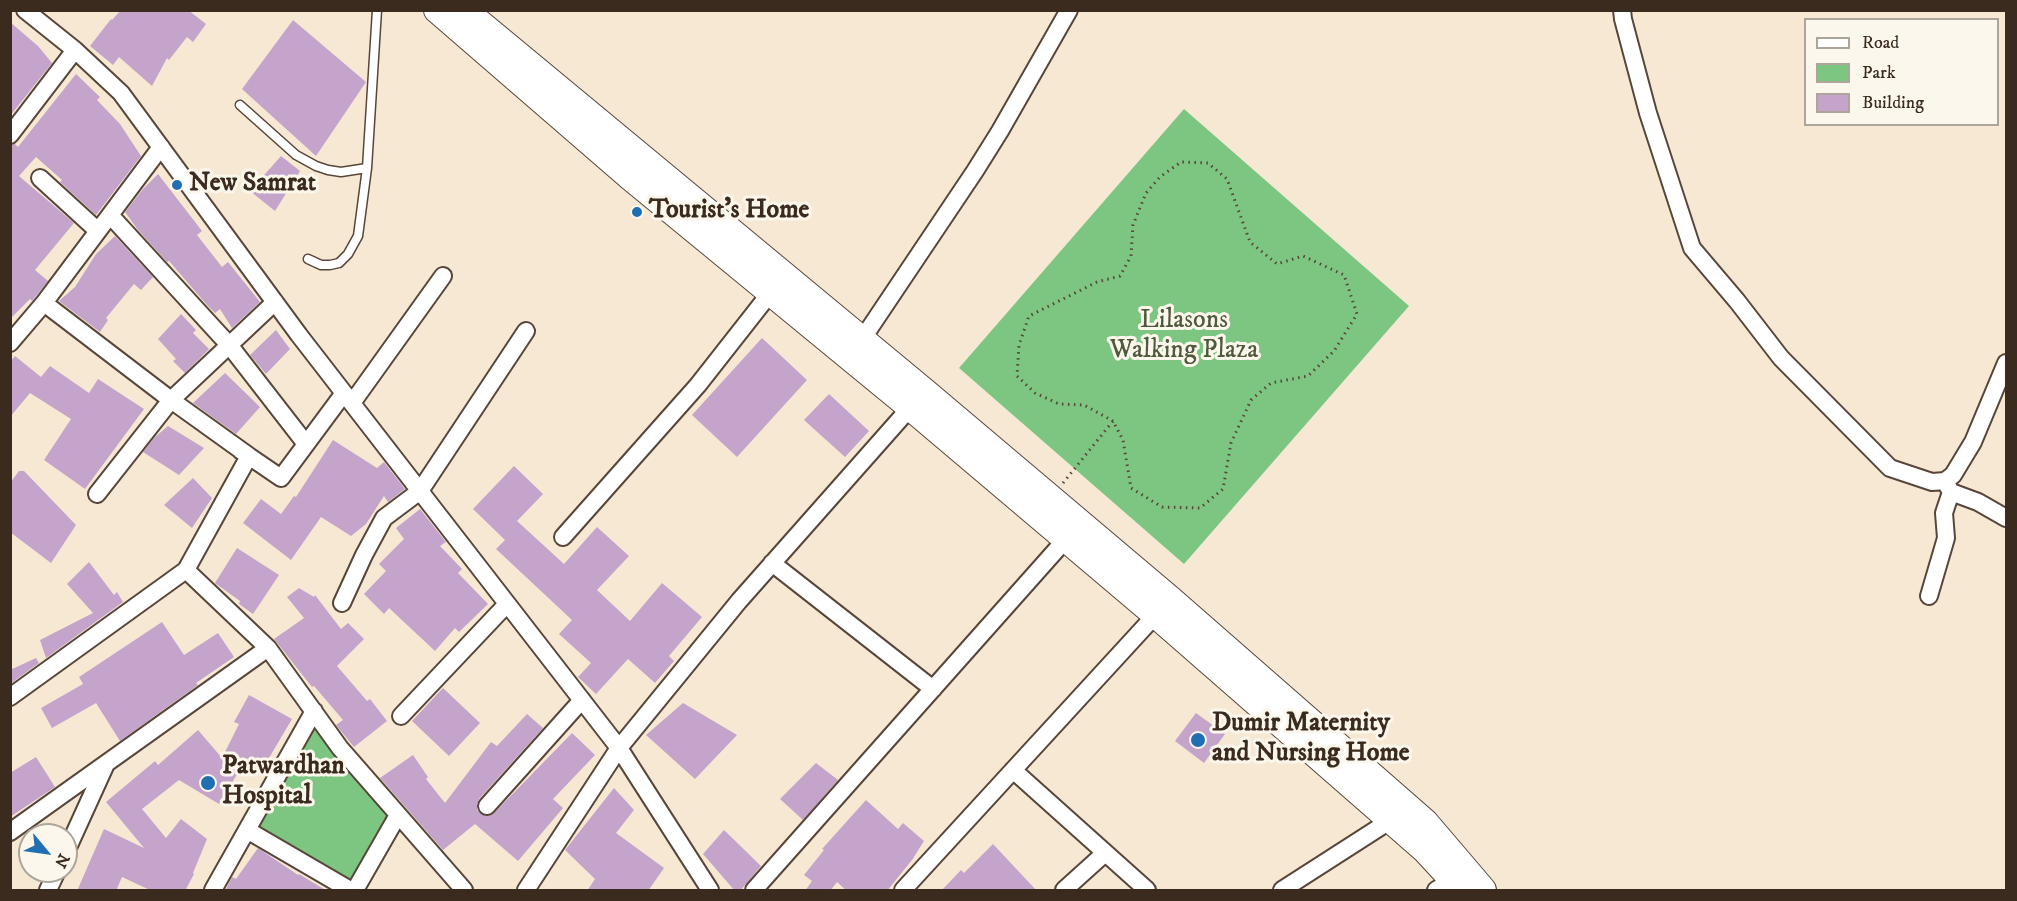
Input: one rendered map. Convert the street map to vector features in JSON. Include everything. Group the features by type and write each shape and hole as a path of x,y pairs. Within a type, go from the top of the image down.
{"main road":[{"path":"437,10 564,106 745,258 861,340 917,399 1066,539 1163,607 1425,822 1483,891"},
{"path":"464,10 564,106"},
{"path":"745,258 771,292 1051,499 1163,607 1425,850 1450,887"}],"street":[{"path":"25,10 75,50 121,93 275,302 619,748 710,891"},
{"path":"861,340 975,171 1069,10"},
{"path":"1622,10 1648,113 1692,248 1781,358 1890,468 1948,487 2007,518"},
{"path":"10,135 75,50"},
{"path":"10,343 45,303 161,147"},
{"path":"40,178 98,231"},
{"path":"110,215 230,346 306,444"},
{"path":"45,303 171,400 281,478 306,444 348,398 443,276"},
{"path":"563,537 698,385 771,292"},
{"path":"97,494 171,400 275,302"},
{"path":"342,603 384,519 420,491 526,331"},
{"path":"1929,596 1946,538 1944,513 1948,487 1973,442 2007,363"},
{"path":"526,891 619,748 739,600 917,399"},
{"path":"10,697 186,570 249,456 240,450"},
{"path":"754,891 1066,539"},
{"path":"772,563 933,689"},
{"path":"186,570 268,648 340,748 464,891"},
{"path":"401,717 507,604"},
{"path":"903,891 1163,607"},
{"path":"10,832 268,648"},
{"path":"487,806 582,700"},
{"path":"213,891 314,711"},
{"path":"78,825 106,763"},
{"path":"1013,771 1148,891"},
{"path":"355,891 398,815"},
{"path":"1282,891 1391,820"},
{"path":"247,830 350,891"},
{"path":"1064,891 1105,853"}],"lane":[{"path":"308,259 330,266 339,262 355,244 358,236 367,168 377,10"},
{"path":"240,105 296,155 316,166 327,171 341,172 367,168"}],"path":[{"path":"1181,162 1208,163 1227,179 1250,242 1277,264 1303,256 1344,275 1357,314 1334,351 1308,376 1271,383 1251,400 1231,443 1223,489 1200,508 1162,507 1131,488 1123,440 1113,421 1084,405 1059,404 1043,397 1035,393 1017,376 1019,345 1029,316 1097,282 1120,276 1131,256 1133,225 1146,193 1160,177 1181,162"},
{"path":"1051,499 1113,421"}],"green space":[{"name":"Lilasons Walking Plaza","path":"1184,109 1409,306 1184,564 959,368"},
{"path":"315,727 391,816 353,882 254,827"}],"building":[{"path":"121,10 188,10 206,24 193,42 187,37 169,60 167,58 152,86 119,57 113,65 90,46"},
{"path":"293,20 366,82 316,156 242,89"},
{"path":"10,22 38,46 52,63 10,116"},
{"path":"76,74 100,97 97,100 120,124 141,156 96,215 36,157 19,176 74,223 35,270 48,281 32,301 30,299 10,319 10,145 15,144 18,147"},
{"path":"281,156 300,171 275,211 250,191"},
{"path":"158,174 202,231 197,235 222,267 228,262 260,302 232,328 220,309 215,313 207,305 169,261 167,262 138,230 125,212"},
{"path":"115,236 153,277 141,290 134,284 106,318 108,320 100,332 59,301 75,287 96,254"},
{"path":"181,314 196,330 193,333 209,349 185,373 173,361 176,359 158,339"},
{"path":"276,330 290,349 266,374 250,355"},
{"path":"762,338 807,380 737,457 692,415"},
{"path":"15,356 41,377 50,366 89,393 98,379 144,409 85,489 44,460 71,419 30,393 10,417 10,362"},
{"path":"225,373 260,407 236,434 193,403"},
{"path":"829,394 869,431 845,457 804,420"},
{"path":"168,426 204,448 179,475 143,452"},
{"path":"333,440 377,468 384,462 405,489 388,502 384,496 366,524 351,536 321,517 291,560 243,523 261,499 281,514 294,496 296,497"},
{"path":"514,466 543,494 517,521 564,564 597,527 629,556 597,590 630,621 662,583 702,617 669,656 674,661 655,683 628,659 596,694 578,677 591,663 559,634 572,620 496,549 505,540 473,509"},
{"path":"19,471 24,471 76,525 51,563 10,532 10,483"},
{"path":"193,478 212,498 192,528 164,505"},
{"path":"420,509 446,542 440,546 462,569 458,573 488,604 459,632 455,628 435,651 389,608 384,614 364,594 386,571 379,564 404,539 396,528"},
{"path":"237,548 279,575 253,614 239,604 240,601 215,583"},
{"path":"89,562 114,595 117,592 123,602 46,658 40,640 93,613 67,584"},
{"path":"299,588 314,597 315,595 341,629 348,623 364,639 337,666 367,701 370,699 387,721 354,747 336,725 343,720 314,686 312,687 274,639 304,618 287,597"},
{"path":"162,622 184,655 218,633 234,657 120,741 96,703 52,728 41,708 83,684 79,677"},
{"path":"36,658 39,663 10,684 10,670"},
{"path":"443,688 480,723 449,756 412,721"},
{"path":"249,695 292,719 259,775 242,766 219,804 179,780 142,809 166,838 181,819 207,839 185,891 152,891 122,877 116,891 77,891 104,829 144,848 106,802 155,761 158,765 198,730 222,758 239,724 234,722"},
{"path":"683,703 737,735 695,779 646,735"},
{"path":"1196,713 1225,734 1204,763 1175,741"},
{"path":"527,714 543,728 479,799 477,810 485,816 494,813 572,733 595,755 553,799 563,808 518,861 475,824 443,850 380,778 413,755 428,777 426,779 445,803 491,742 497,746"},
{"path":"36,757 55,787 10,817 10,773"},
{"path":"816,763 838,780 803,820 780,799"},
{"path":"614,788 634,810 616,833 664,868 648,891 587,891 595,879 565,850"},
{"path":"866,800 898,829 903,823 924,841 912,860 887,891 847,891 837,882 830,891 805,891 812,881 804,875 824,850 822,849"},
{"path":"724,830 761,866 740,891 735,891 703,854"},
{"path":"993,844 1037,891 941,891 961,870 964,873"},
{"path":"258,848 327,891 225,891 232,877 236,879"}],"place":[{"name":"New Samrat","path":"177,185"},
{"name":"Tourist's Home","path":"637,212"},
{"name":"Dumir Maternity and Nursing Home","path":"1198,740"},
{"name":"Patwardhan Hospital","path":"208,783"}]}
